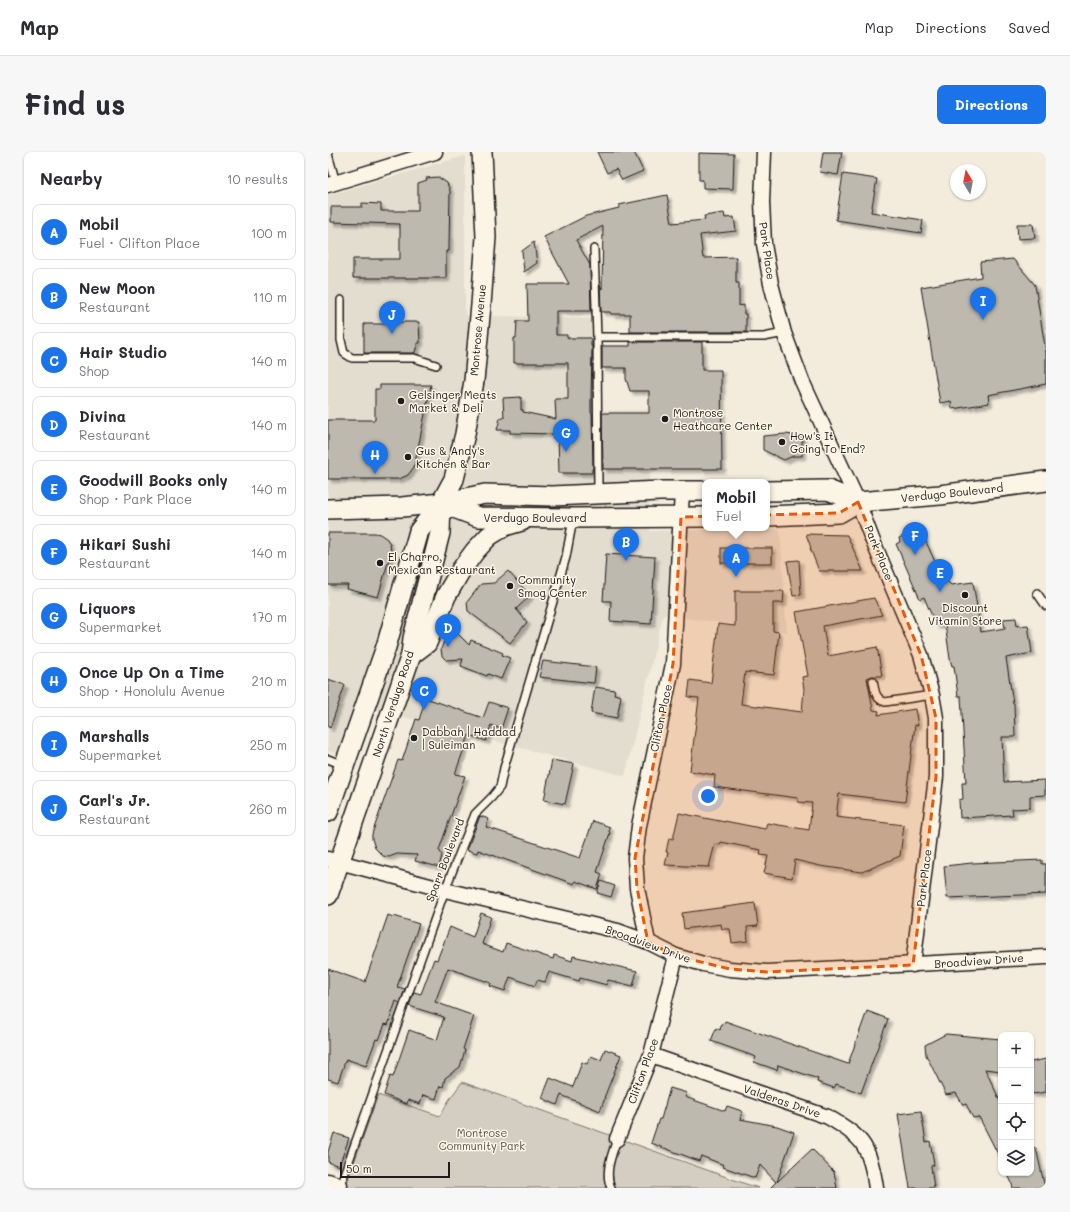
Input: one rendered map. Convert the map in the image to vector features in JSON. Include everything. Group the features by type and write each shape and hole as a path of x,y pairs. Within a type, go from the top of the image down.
{"main road":[{"name":"Montrose Avenue","path":"441,503 454,479 465,434 475,371 482,305 486,237 482,152"},
{"name":"Verdugo Boulevard","path":"770,516 839,513 858,502 940,495 1046,481"},
{"name":"Verdugo Boulevard","path":"770,491 828,490 858,502"},
{"name":"Verdugo Boulevard","path":"441,503 485,494 552,496 598,493 702,491"},
{"name":"Verdugo Boulevard","path":"441,503 478,517 702,517"},
{"path":"328,509 402,507 441,503"},
{"path":"328,812 336,762 386,647 419,531 441,503"},
{"name":"North Verdugo Road","path":"328,895 334,861 411,655 412,638 440,533 441,503"},
{"path":"386,647 411,655 427,643 446,596 461,570 475,551 490,536 505,526 531,518"}],"street":[{"path":"332,184 435,152"},
{"name":"Park Place","path":"764,152 762,202 763,240 784,333 802,381 858,502 921,655 932,695 936,718 936,776 913,965"},
{"name":"Clifton Place","path":"648,942 637,888 635,858 639,826 673,664 682,491"},
{"name":"Broadview Drive","path":"334,861 444,890 618,931 648,942 676,956 703,964 730,969 766,972 1046,957"},
{"name":"Clifton Place","path":"617,1138 651,1055 676,956"},
{"name":"Valderas Drive","path":"651,1055 808,1109 834,1120 864,1146 874,1175 876,1188"}],"lane":[{"path":"328,154 332,184"},
{"path":"594,249 597,337 598,493"},
{"path":"341,300 341,340 344,352 352,358 414,358 436,365"},
{"path":"597,337 764,337 784,333"},
{"name":"Sparr Boulevard","path":"336,1184 444,890 475,814 500,787 541,638 566,557 574,518"},
{"path":"1037,593 1046,606"},
{"path":"873,680 877,696 880,701 886,702 932,695"},
{"path":"611,1188 608,1175 610,1160 617,1138"}],"highlighted area":[{"path":"858,502 921,655 936,718 936,777 913,965 767,972 730,969 676,956 648,942 637,888 635,858 673,664 681,517 839,513"}],"shaded area":[{"path":"465,156 465,315 592,319 594,411 648,410 650,531 770,531 770,529 780,529 787,632 663,615 625,776 356,704 336,753 328,751 328,195"}],"green space":[{"name":"Montrose Community Park","path":"462,1082 759,1188 345,1188 378,1095 440,1116"}],"building":[{"path":"597,152 634,152 643,171 622,180 616,169 607,173"},
{"path":"823,152 842,152 838,175 820,172"},
{"path":"699,153 734,154 733,189 703,188 703,180 699,180"},
{"path":"843,174 877,179 871,212 923,220 921,233 836,220"},
{"path":"438,177 447,183 450,191 449,251 446,251 446,278 353,278 353,259 400,259 400,224 331,222 331,207 362,207 362,203 381,204 381,211 418,211 418,183 427,180 426,178"},
{"path":"667,195 672,223 705,220 704,216 724,213 725,218 734,217 736,231 700,235 703,258 736,257 736,283 739,283 739,306 744,305 744,314 746,314 746,332 630,332 630,314 611,314 610,312 601,311 600,285 602,289 603,226 576,240 590,265 591,311 556,311 556,335 567,335 567,338 591,338 593,469 592,473 559,473 558,434 510,433 510,430 497,430 500,418 504,418 503,398 521,397 521,410 523,410 523,412 556,419 555,399 568,399 568,363 514,363 514,338 516,338 517,321 528,321 527,284 569,284 544,237 586,216 619,208 619,205"},
{"path":"1017,224 1033,224 1035,238 1018,239"},
{"path":"534,242 537,263 524,272 522,251"},
{"path":"1013,259 1035,285 1046,353 1046,384 988,395 989,403 952,409 951,401 940,403 921,287 981,277 980,262"},
{"path":"389,322 419,322 420,343 417,343 415,352 364,353 364,324 389,324"},
{"name":"Montrose Heathcare Center","path":"630,342 702,342 702,370 721,370 722,469 603,469 602,413 649,413 649,391 630,391 626,379 626,368 602,368 602,346 630,346"},
{"path":"380,385 431,385 414,467 408,475 399,479 328,479 328,420 375,420 375,389 380,389"},
{"name":"How's It Going To End?","path":"785,434 802,436 802,456 793,456 784,460 763,450 763,436"},
{"path":"915,531 917,535 922,533 941,575 951,585 973,582 981,632 1005,628 1003,619 1016,618 1017,626 1028,625 1032,653 1006,658 1014,703 1015,737 1002,737 1004,782 1045,780 1045,795 1030,796 1030,808 1012,809 1013,815 960,818 959,800 963,799 962,783 966,783 961,696 958,696 954,666 952,666 950,659 945,624 936,626 924,597 920,599 896,544 900,542 899,538"},
{"path":"328,533 375,533 380,534 387,539 390,544 391,552 378,597 347,589 348,585 328,585"},
{"path":"806,534 847,535 863,571 819,571"},
{"path":"721,548 772,548 772,563 721,563"},
{"path":"606,554 655,557 651,624 610,621 611,601 603,601"},
{"path":"799,560 801,595 793,596 787,561"},
{"path":"508,571 530,596 516,609 527,622 510,643 468,611 467,602 481,584 494,583"},
{"path":"735,591 784,591 783,603 773,603 773,631 779,632 774,675 745,672 741,704 802,712 804,689 802,677 808,676 796,612 874,598 882,615 823,626 828,656 877,647 882,676 872,676 867,678 873,710 879,711 878,715 915,709 918,726 915,725 905,802 839,794 836,817 904,825 900,856 862,872 820,866 795,860 792,878 764,873 768,856 760,855 761,850 721,842 720,845 715,844 709,867 665,865 669,838 673,839 679,813 765,829 767,823 809,830 812,803 798,802 798,798 714,787 715,775 690,771 699,698 688,697 690,680 711,683 718,624 735,626"},
{"path":"452,633 457,633 469,645 471,640 503,653 502,655 510,658 501,679 488,674 487,676 461,666 463,659 446,660 442,656 441,649 446,636"},
{"path":"543,661 596,667 594,683 539,677"},
{"path":"328,679 345,685 330,728 328,727"},
{"path":"595,687 615,690 614,694 621,696 617,718 591,713"},
{"path":"426,698 483,718 489,702 508,708 501,729 491,725 486,741 469,735 455,774 465,776 439,850 442,855 439,867 415,861 417,855 397,854 389,857 383,856 375,848 372,839 372,834 398,760 402,761 416,719 419,720"},
{"path":"552,760 574,764 565,804 544,800"},
{"path":"480,816 489,819 486,827 580,858 593,821 610,827 610,833 597,872 602,874 597,889 575,881 574,884 478,850 477,853 467,850"},
{"path":"1042,860 1042,864 1046,864 1046,894 947,898 944,866 972,863"},
{"path":"601,881 615,886 611,897 597,893"},
{"path":"755,903 758,926 747,927 748,941 732,943 730,929 722,929 721,924 684,929 682,913"},
{"path":"481,913 491,917 482,944 503,952 506,943 553,959 554,955 572,961 573,956 637,971 633,986 608,980 607,985 580,978 579,981 549,972 545,982 537,980 535,986 510,977 505,991 490,986 491,983 448,968 435,1002 474,1016 463,1049 465,1050 460,1067 445,1078 443,1087 440,1086 436,1099 423,1095 420,1104 408,1100 407,1104 384,1095 390,1076 393,1077 409,1030 437,1040 444,1017 409,1006 414,992 421,994 434,959 437,960 450,927 473,937"},
{"path":"388,915 419,924 397,987 405,989 400,1003 396,1001 388,1025 385,1024 379,1040 376,1039 366,1066 346,1059 338,1082 328,1079 328,969 365,982"},
{"path":"867,1011 888,1019 861,1093 836,1084 834,1088 817,1082 818,1079 778,1065 777,1070 754,1062 756,1057 711,1041 716,1028 720,1030 722,1023 724,1024 725,1021 848,1064"},
{"path":"946,1034 998,1039 998,1071 985,1069 998,1097 998,1154 979,1117 973,1118 966,1104 963,1105 956,1093 946,1095 926,1055 925,1045"},
{"path":"605,1049 621,1055 600,1111 561,1095 557,1105 542,1098 550,1078 573,1087 582,1062 587,1064 591,1056 601,1060"},
{"path":"1046,1059 1046,1092 1034,1094 1034,1061"},
{"path":"670,1088 687,1093 685,1097 725,1111 727,1106 742,1111 740,1119 777,1126 794,1132 777,1182 812,1149 834,1172 837,1188 770,1188 776,1182 760,1165 755,1178 723,1167 724,1165 701,1156 699,1161 651,1143 659,1119 661,1119"},
{"path":"921,1111 926,1142 930,1141 934,1165 931,1166 934,1188 910,1188 898,1114"},
{"path":"334,1133 349,1138 339,1166 328,1162 328,1152"},
{"path":"1034,1148 1036,1148 1045,1188 1013,1188 1008,1176 1034,1176"}],"place":[{"name":"Marshalls","path":"983,320"},
{"name":"Carl's Jr.","path":"392,334"},
{"name":"Gelsinger Meats Market & Deli","path":"401,401"},
{"name":"Montrose Heathcare Center","path":"665,419"},
{"name":"How's It Going To End?","path":"782,442"},
{"name":"Liquors","path":"566,452"},
{"name":"Gus & Andy's Kitchen & Bar","path":"408,457"},
{"name":"Once Up On a Time","path":"375,474"},
{"name":"Hikari Sushi","path":"915,555"},
{"name":"New Moon","path":"626,561"},
{"name":"El Charro, Mexican Restaurant","path":"380,563"},
{"name":"Mobil","path":"736,577"},
{"name":"Community Smog Center","path":"510,586"},
{"name":"Goodwill Books only","path":"940,592"},
{"name":"Discount Vitamin Store","path":"965,595"},
{"name":"Divina","path":"448,647"},
{"name":"Hair Studio","path":"424,710"},
{"name":"Dabbah | Haddad | Suleiman","path":"414,738"}]}
